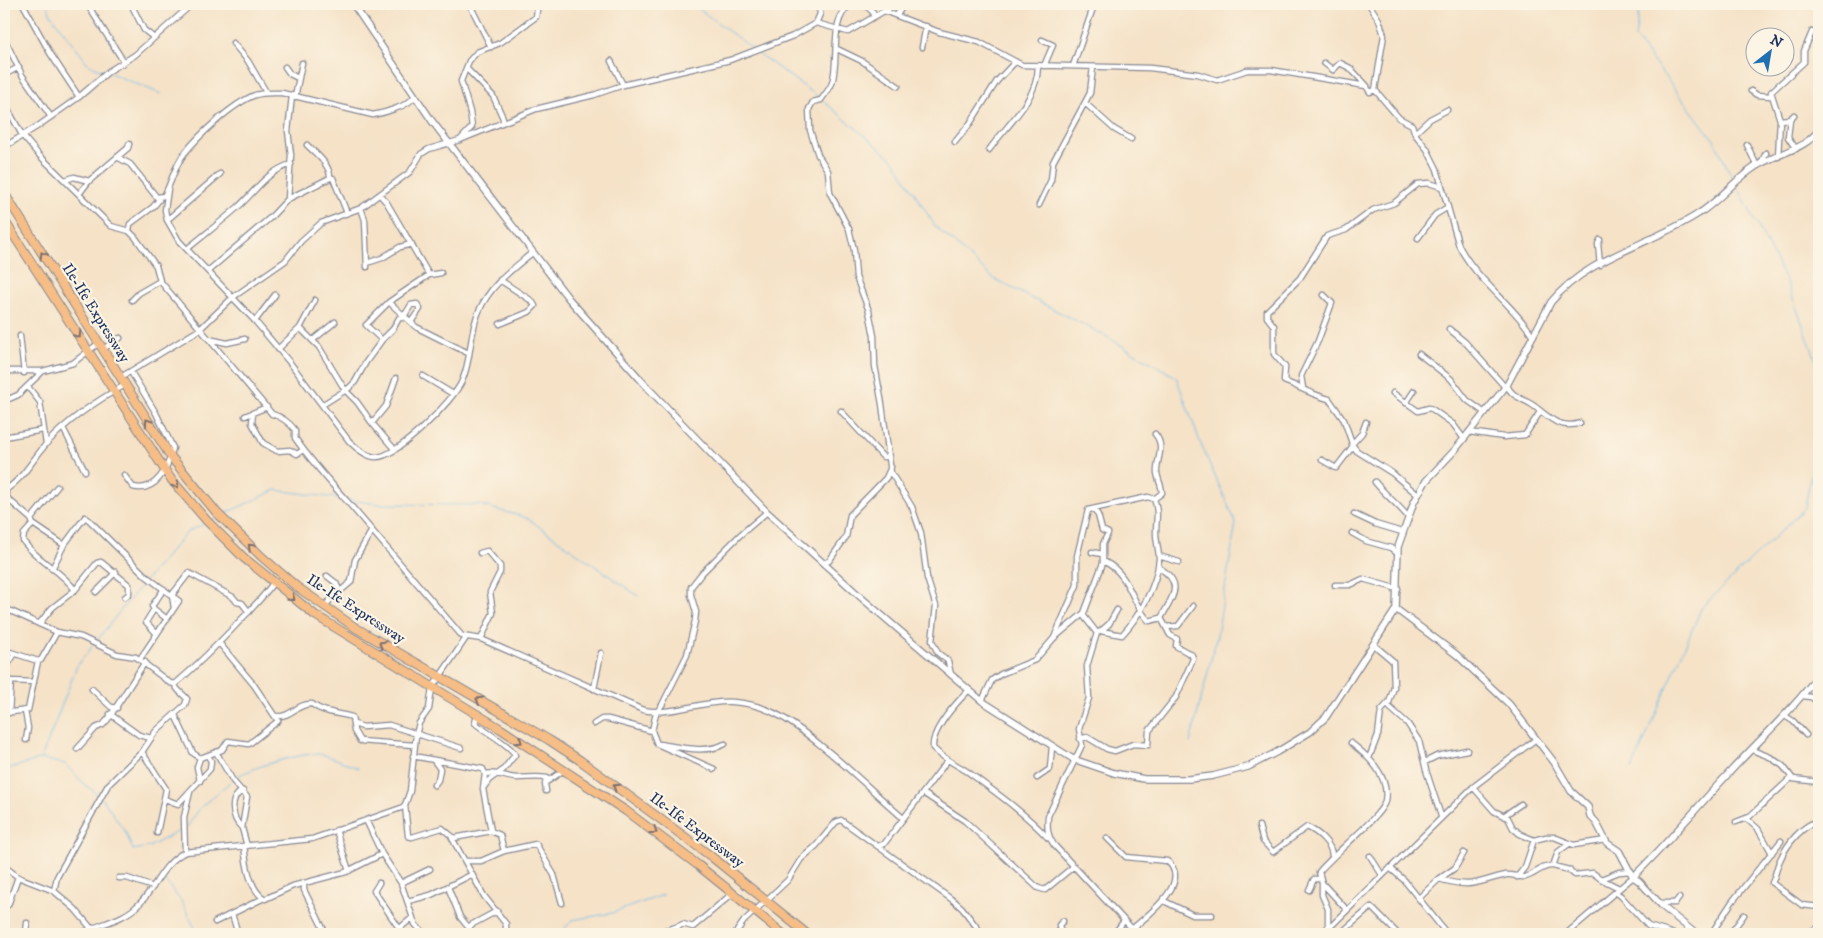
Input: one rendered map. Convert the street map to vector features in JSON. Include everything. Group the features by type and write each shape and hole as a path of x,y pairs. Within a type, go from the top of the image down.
{"highway":[{"name":"Ile-Ife Expressway","path":"4,193 171,457 217,513 246,543 291,582 323,606 439,677 549,740 581,761 688,840 807,934"},
{"name":"Ile-Ife Expressway","path":"4,220 165,471 187,499 224,539 272,583 315,615 501,729 640,821 784,934"},
{"path":"60,308 72,300"},
{"path":"315,615 323,606"},
{"path":"501,729 507,717"}],"street":[{"path":"23,4 50,53 80,97"},
{"path":"87,4 122,59 122,64"},
{"path":"4,147 80,97 109,71 122,64 148,43 192,4"},
{"path":"353,4 415,96 533,252 614,350 767,512 982,701 1073,759 1114,773 1144,779 1205,777 1248,766 1296,741 1318,725 1343,692 1396,609 1398,554 1402,532 1418,494 1426,481 1464,439 1506,386 1551,302 1558,293 1579,275 1667,233 1697,215 1736,181 1759,165 1809,142 1819,130"},
{"path":"460,140 472,127 470,112 461,81 472,56 500,43 536,17 537,10 535,4"},
{"path":"64,545 32,521 8,499 4,491 18,480 46,444 63,428 114,391 131,372 199,330 232,298 285,261 300,241 321,223 362,208 410,172 421,154 429,149 460,140 536,109 594,95 623,85 730,60 793,36 816,23 820,6 827,4"},
{"path":"851,4 842,14 835,37 837,49 832,83 821,100 814,102 809,109 808,117 818,155 828,171 830,192 847,224 853,245 856,277 869,311 875,342 875,366 882,404 887,457 892,477 912,507 921,533 927,578 936,606 932,630 933,645 948,661 951,674"},
{"path":"864,4 872,12 873,16"},
{"path":"888,12 889,4"},
{"path":"897,15 904,4"},
{"path":"1369,4 1384,35 1372,91"},
{"path":"134,5 148,35 148,43"},
{"path":"471,7 490,46"},
{"path":"1074,66 1093,8"},
{"path":"816,23 848,32 873,16 888,12 939,32 979,42 1015,62 1041,66 1174,70 1217,80 1247,70 1271,70 1366,86 1399,118 1412,125 1414,134 1434,161 1460,246 1466,259 1515,312 1533,336"},
{"path":"922,46 926,26"},
{"path":"1778,157 1780,120 1771,96 1773,87 1804,62 1804,51 1812,32"},
{"path":"148,35 153,37"},
{"path":"4,38 18,67 51,117"},
{"path":"989,150 1028,100 1038,79 1041,66 1053,45 1042,40"},
{"path":"233,43 248,61 266,92"},
{"path":"837,49 862,62 898,86"},
{"path":"611,61 623,85"},
{"path":"955,142 969,125 997,81 1015,62"},
{"path":"288,199 291,164 288,131 293,96 302,63"},
{"path":"1324,63 1333,70 1340,63 1346,65 1372,91"},
{"path":"4,75 18,67"},
{"path":"285,67 290,74 298,78"},
{"path":"1039,205 1051,180 1053,162 1090,93 1093,67"},
{"path":"467,69 493,96 503,118 502,122"},
{"path":"158,197 164,196 175,169 184,154 210,128 240,104 254,96 266,92 293,96 373,115 383,113 408,102 415,96"},
{"path":"1751,92 1757,95 1771,96"},
{"path":"4,102 22,135 38,154 111,226 129,231 156,266 160,282 199,330 272,414 283,418 293,427 295,438 303,450 322,470 338,494 342,496 466,638 481,639 643,710 656,713 723,702 750,704 770,710 802,729 903,818"},
{"path":"1086,103 1114,129 1131,139"},
{"path":"1414,134 1416,130 1430,119 1447,110"},
{"path":"1780,120 1792,117 1788,137 1796,149"},
{"path":"79,194 89,181 128,148 129,144"},
{"path":"307,145 322,160 330,173 330,178"},
{"path":"1747,145 1759,165"},
{"path":"1759,165 1766,152"},
{"path":"117,157 130,164 159,200 154,207 130,224 129,231"},
{"path":"187,249 240,206 264,179 278,168 291,164"},
{"path":"167,220 220,174"},
{"path":"65,180 74,177 89,181"},
{"path":"208,271 271,217 288,199 330,178"},
{"path":"330,178 333,178 347,213"},
{"path":"1418,494 1406,483 1352,445 1344,420 1329,399 1314,396 1303,388 1284,380 1285,367 1274,354 1274,326 1267,317 1267,311 1300,278 1328,236 1346,230 1373,210 1394,203 1418,184 1429,182 1442,187"},
{"path":"168,189 165,210 171,230 278,349 358,450 374,457 383,456 395,450 439,411 453,394 462,381 479,311 500,280 513,266 533,252"},
{"path":"380,195 387,203 395,220 412,244 414,253 429,275"},
{"path":"1418,238 1435,215 1448,207"},
{"path":"362,208 365,220 367,265 400,247 412,244"},
{"path":"1600,240 1598,244 1600,264"},
{"path":"382,340 366,325 389,302 429,275 441,272"},
{"path":"500,280 532,301 535,306 529,312 500,324"},
{"path":"132,300 139,293 160,282"},
{"path":"254,321 275,295"},
{"path":"1303,388 1301,376 1318,341 1332,303 1324,295"},
{"path":"278,349 300,328 315,300"},
{"path":"389,302 403,318"},
{"path":"403,318 411,305 417,304 420,312 411,322"},
{"path":"322,405 355,382 366,362 382,340 393,329 399,318 407,316 411,322 427,334 468,353"},
{"path":"313,340 335,322"},
{"path":"300,328 313,340 330,362 345,390 357,402 395,450"},
{"path":"1449,329 1465,342 1512,394 1562,425 1569,426 1580,423"},
{"path":"20,336 24,372"},
{"path":"4,371 43,371 73,363 89,352 120,338"},
{"path":"207,338 227,343 245,339"},
{"path":"1419,354 1451,379 1467,400 1485,413"},
{"path":"4,401 18,395 43,371"},
{"path":"124,475 132,487 140,489 157,480 165,471 173,448 171,440 131,372"},
{"path":"424,376 453,394"},
{"path":"372,423 386,406 396,378"},
{"path":"28,386 40,402 46,444"},
{"path":"1406,403 1414,391"},
{"path":"1393,393 1418,411 1432,409 1453,424 1464,439"},
{"path":"1499,396 1512,394"},
{"path":"245,416 267,406"},
{"path":"841,412 883,457 887,457"},
{"path":"1469,432 1504,437 1525,435 1540,412"},
{"path":"253,413 252,423 264,443 277,451 290,450 297,454 303,450"},
{"path":"1322,460 1336,468 1364,430 1366,422"},
{"path":"63,428 85,471"},
{"path":"4,437 43,430"},
{"path":"1154,499 1162,493 1157,472 1161,450 1159,439 1155,434"},
{"path":"823,563 829,561 846,537 850,515 886,478 891,467"},
{"path":"1375,482 1388,498 1398,504 1408,517"},
{"path":"57,487 32,521 24,534 23,541 52,569 68,580 74,590"},
{"path":"1054,638 1076,585 1078,547 1088,510 1148,497 1154,499"},
{"path":"1083,615 1099,632 1122,635 1140,612 1158,567 1159,556 1156,532 1158,513 1154,499"},
{"path":"982,701 992,680 1001,674 1035,660 1054,638 1083,615 1103,563 1102,544 1108,533 1102,530 1098,515 1093,509"},
{"path":"714,769 657,744 652,731 656,713 662,705 687,655 696,612 690,595 692,587 702,573 734,541 767,512"},
{"path":"1354,514 1402,532"},
{"path":"52,569 64,545 85,517 108,536 146,576 180,602 140,659"},
{"path":"323,606 351,582 354,560 372,530"},
{"path":"1352,533 1373,543 1391,548 1398,554"},
{"path":"480,553 486,551 500,566 500,572 490,592 493,613 481,639"},
{"path":"1092,552 1102,554"},
{"path":"1159,556 1178,562"},
{"path":"39,624 52,608 74,590 97,563 101,562 116,572 129,585 129,594 126,597"},
{"path":"1103,563 1111,565 1121,575 1131,589 1140,612 1149,621 1161,618 1175,592 1176,586 1170,575 1158,567"},
{"path":"96,592 116,572"},
{"path":"172,595 186,575 192,573 233,596 249,612"},
{"path":"327,576 336,583 338,593"},
{"path":"1335,585 1350,585 1363,579 1398,589"},
{"path":"175,684 220,644 259,602 272,583"},
{"path":"158,634 146,622 154,609 152,606 164,589"},
{"path":"1166,627 1178,626 1193,606"},
{"path":"4,608 57,632 78,636 117,654 130,655 140,659 175,684 177,689 187,699 175,715 163,724 151,738 142,752 108,786 57,877 54,891"},
{"path":"154,609 167,619"},
{"path":"1396,609 1436,638 1509,704 1562,774 1571,792 1588,807 1590,816 1596,822 1606,840 1619,851 1632,874 1692,933"},
{"path":"1054,845 1048,837 1048,816 1073,759 1081,748 1081,721 1089,698 1087,666 1099,632 1109,624 1117,610"},
{"path":"1080,739 1087,737 1107,749 1115,751 1133,744 1148,745 1149,731 1176,697 1193,659 1192,655 1176,646 1177,640 1170,635 1161,618"},
{"path":"12,681 6,713 25,712 28,710 38,661 41,660 57,632"},
{"path":"80,934 127,914 138,906 167,866 185,852 312,839 403,806 410,791 416,735 428,708 432,688 466,638"},
{"path":"200,758 222,750 228,741 249,744 276,724 276,716 220,644"},
{"path":"1369,758 1378,735 1381,711 1388,703 1394,687 1393,661 1374,645"},
{"path":"4,650 14,655 38,661"},
{"path":"594,689 601,653"},
{"path":"4,671 14,655"},
{"path":"77,749 117,708 145,662"},
{"path":"1566,934 1617,890 1785,716 1819,674"},
{"path":"4,680 34,682"},
{"path":"92,689 111,707 117,708"},
{"path":"970,690 957,703 934,736 933,748 947,761 961,768 1010,803 1054,845 1137,934"},
{"path":"1803,696 1811,697 1819,703"},
{"path":"276,716 286,717 308,703 319,710 332,711 352,718 356,736 360,741 414,745"},
{"path":"1388,703 1389,709 1414,731 1419,741 1441,816"},
{"path":"25,712 28,728 26,740"},
{"path":"110,714 139,735 151,738"},
{"path":"175,715 193,752 200,758"},
{"path":"477,715 475,722 478,726 514,752 514,757 483,789"},
{"path":"1785,716 1794,721 1806,735"},
{"path":"594,724 602,719 608,719 652,731"},
{"path":"354,724 363,727 386,725 461,748"},
{"path":"1323,934 1441,816 1473,787 1536,739"},
{"path":"657,744 707,749 725,744"},
{"path":"1328,930 1328,910 1322,895 1319,872 1332,856 1372,819 1386,800 1380,772 1369,758 1351,744"},
{"path":"1037,778 1050,769 1052,746"},
{"path":"1425,762 1437,756 1467,750"},
{"path":"1752,750 1770,757 1783,766 1791,778 1819,782"},
{"path":"142,752 165,785 165,799 157,832"},
{"path":"216,752 233,781 247,797 242,828 249,874 262,899"},
{"path":"185,852 184,817 186,799 190,791 210,769 211,761 208,756"},
{"path":"413,756 480,768 485,774 483,789 491,831"},
{"path":"200,758 197,767 200,781"},
{"path":"433,760 440,769 438,780 434,785"},
{"path":"878,846 884,844 947,761"},
{"path":"485,774 516,778 537,776 547,778 548,781 564,770"},
{"path":"546,791 545,784 547,778"},
{"path":"1736,822 1747,819 1791,778"},
{"path":"1473,787 1494,811 1505,815 1520,834 1534,840 1546,836 1554,837 1569,844"},
{"path":"242,828 237,823 234,813 234,802 236,796 243,791"},
{"path":"923,793 965,821 1038,888 1045,890 1052,886 1074,866"},
{"path":"165,799 178,804 186,799"},
{"path":"1505,815 1521,804"},
{"path":"403,806 406,813 408,836 412,837 442,828 451,836 471,875 497,910 507,926 506,929"},
{"path":"1747,819 1758,829 1772,853"},
{"path":"366,820 382,854 401,883 412,918 424,934"},
{"path":"734,934 755,910 788,880 801,860 838,820 850,824 962,908 982,934"},
{"path":"1819,821 1803,828 1793,839 1780,860 1772,883 1802,905 1819,907"},
{"path":"1259,826 1263,841 1273,852 1308,827 1323,838 1330,848 1332,856"},
{"path":"336,830 349,871"},
{"path":"451,836 458,838 491,831 500,836 504,851"},
{"path":"1107,838 1126,857 1161,860 1171,864 1174,882 1164,901 1132,929"},
{"path":"1517,877 1525,867 1534,840"},
{"path":"1553,866 1556,856 1562,848 1569,844 1606,840"},
{"path":"1711,934 1732,902 1781,841"},
{"path":"884,844 884,850"},
{"path":"465,861 481,861 504,851 538,845 554,875 562,903"},
{"path":"1419,898 1454,868 1464,853"},
{"path":"215,922 262,899 273,897 293,886 349,871 382,854"},
{"path":"1370,856 1382,875"},
{"path":"4,866 18,877 54,891 75,909 91,928"},
{"path":"1439,879 1455,885 1480,884 1508,875 1527,877 1546,866 1569,870 1575,875 1593,872 1617,890 1648,926 1674,934"},
{"path":"1390,868 1404,880 1447,934"},
{"path":"401,883 430,869"},
{"path":"1601,879 1619,872 1632,874"},
{"path":"408,901 422,899 471,875"},
{"path":"8,905 18,877"},
{"path":"119,878 127,878 152,887"},
{"path":"1309,890 1314,879 1321,881 1347,910"},
{"path":"379,883 374,891 403,934"},
{"path":"304,884 304,890 326,934"},
{"path":"448,886 460,917 472,934"},
{"path":"652,934 658,931 673,930 683,924 693,927 733,893"},
{"path":"1673,915 1675,903 1679,898"},
{"path":"1164,901 1193,916 1212,915"},
{"path":"1659,902 1675,903"},
{"path":"1340,934 1372,907 1398,934"},
{"path":"469,928 497,910"},
{"path":"232,914 238,934"},
{"path":"1730,934 1744,915"},
{"path":"400,928 412,920 412,918"},
{"path":"1114,934 1124,920"},
{"path":"1061,934 1059,925 1063,921"},
{"path":"26,934 27,924"},
{"path":"1806,934 1819,927"},
{"path":"673,930 676,934"}],"waterway":[{"path":"47,4 51,15 89,65 107,72"},
{"path":"692,4 753,49"},
{"path":"1640,4 1635,38 1714,140 1734,181"},
{"path":"756,52 820,98"},
{"path":"110,73 161,94"},
{"path":"823,101 894,160 935,226 994,279 1102,334 1176,377 1202,447 1236,523 1217,636 1190,743"},
{"path":"1736,184 1787,283 1819,368"},
{"path":"1632,769 1702,607 1805,508 1819,429"},
{"path":"224,514 276,490 344,499"},
{"path":"348,500 378,504 480,505 527,518 638,596"},
{"path":"210,521 218,517"},
{"path":"41,759 77,666 124,606 187,532 204,524"},
{"path":"233,779 262,766 310,754 328,756 358,768"},
{"path":"4,770 41,759 65,764 84,784 99,795"},
{"path":"187,827 201,807 230,782"},
{"path":"102,798 126,833 133,850 149,847 183,829"},
{"path":"164,879 181,901 198,934"},
{"path":"560,934 572,920 612,913 663,895"}]}
